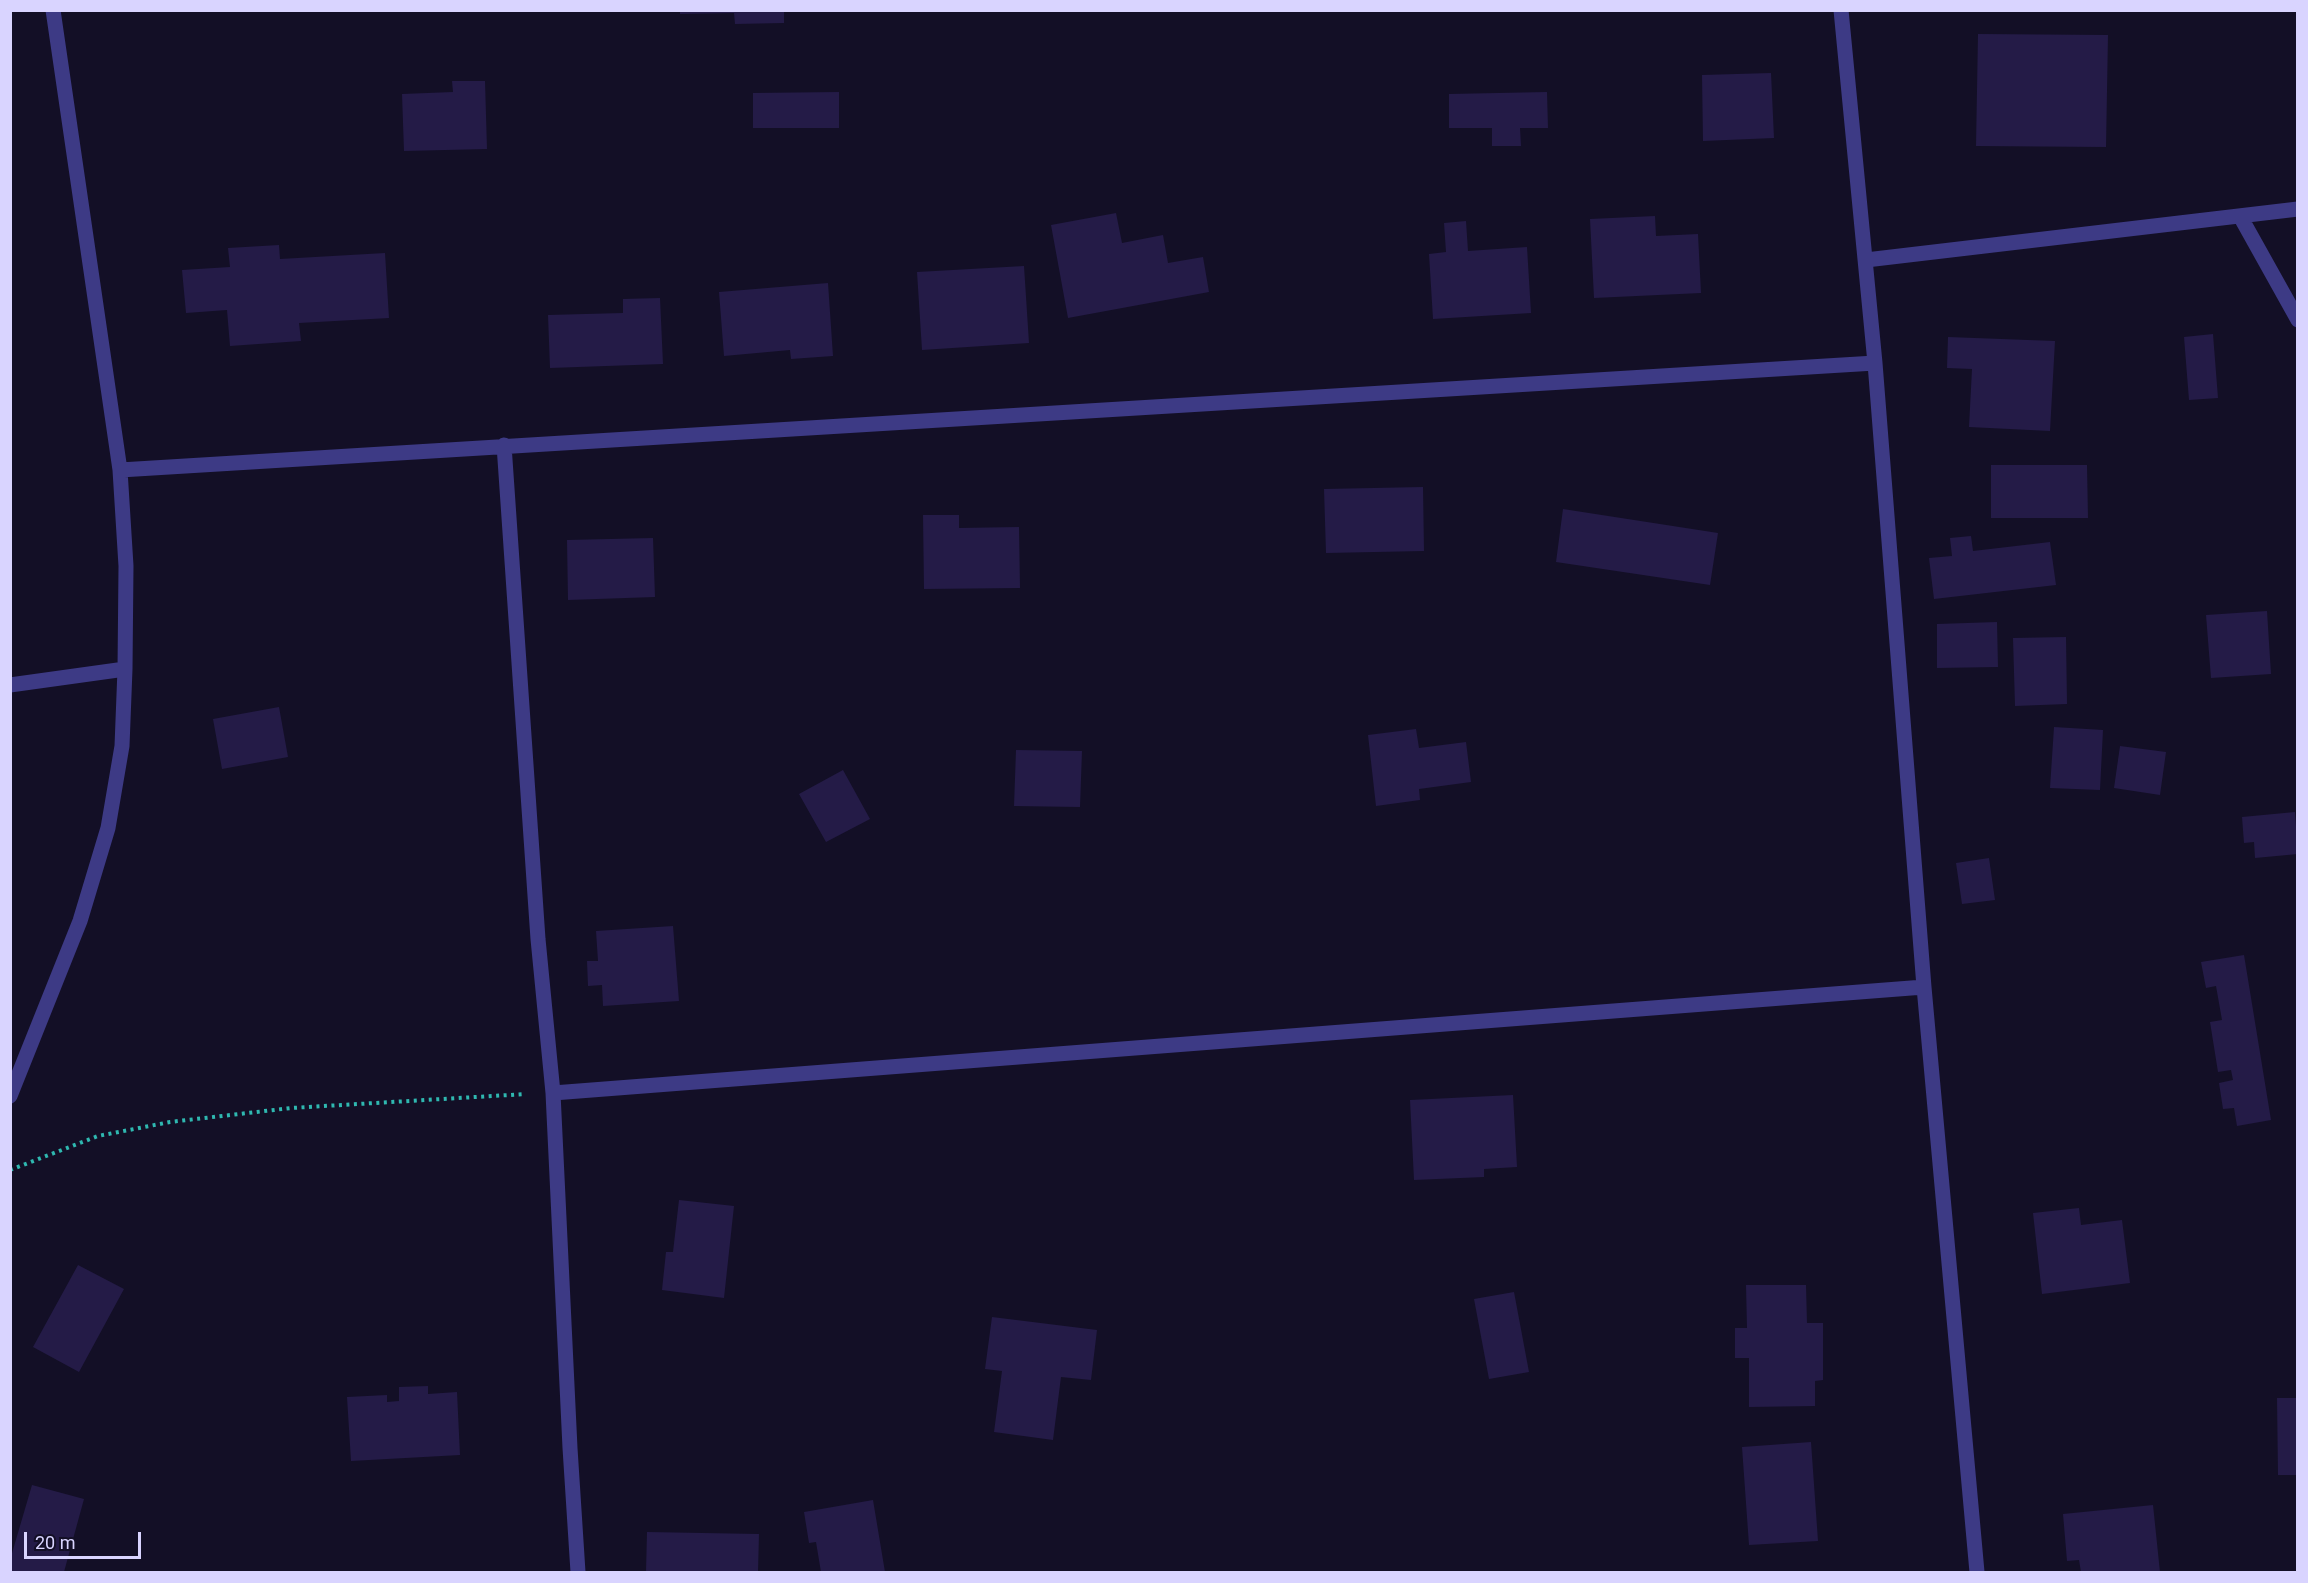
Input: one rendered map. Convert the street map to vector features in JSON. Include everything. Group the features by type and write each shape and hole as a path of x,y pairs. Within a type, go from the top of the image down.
{"street":[{"path":"10,1096 80,921 108,828 122,746 126,566 120,470 53,10"},
{"path":"1841,10 1875,363 1924,987 1977,1572"},
{"path":"1866,260 2298,209"},
{"path":"2240,216 2298,320"},
{"path":"120,470 1875,363"},
{"path":"504,445 538,939 553,1093 578,1572"},
{"path":"10,686 125,669"},
{"path":"553,1093 1924,987"}],"path":[{"path":"10,1170 98,1136 170,1122 291,1108 553,1093"}],"building":[{"path":"680,10 784,10 784,23 735,24 734,13 680,14"},
{"path":"1978,34 2108,35 2106,147 1976,146"},
{"path":"1771,73 1774,138 1703,141 1702,75"},
{"path":"452,81 485,81 487,149 404,151 402,94 453,92"},
{"path":"839,92 839,128 753,128 753,93"},
{"path":"1547,92 1548,128 1520,128 1521,146 1492,146 1492,128 1449,128 1449,94"},
{"path":"1116,213 1122,243 1163,235 1168,263 1203,257 1209,292 1068,318 1051,225"},
{"path":"1655,216 1656,236 1698,234 1701,293 1594,298 1590,219"},
{"path":"1466,221 1468,251 1527,247 1531,313 1433,319 1429,254 1446,252 1444,223"},
{"path":"279,245 280,259 385,253 389,318 299,323 301,341 230,346 227,310 186,313 182,270 230,267 228,248"},
{"path":"1024,266 1029,343 922,350 917,272"},
{"path":"828,283 833,356 791,359 790,350 724,356 719,292"},
{"path":"660,298 663,364 550,368 548,315 623,313 623,299"},
{"path":"2213,334 2218,398 2189,400 2184,337"},
{"path":"1948,337 2055,341 2050,431 1969,427 1972,369 1947,368"},
{"path":"1991,465 2087,465 2088,518 1991,518"},
{"path":"1423,487 1424,551 1326,553 1324,489"},
{"path":"1563,509 1718,533 1710,585 1556,562"},
{"path":"923,515 959,515 959,528 1019,527 1020,588 924,589"},
{"path":"1971,536 1973,551 2050,542 2056,585 1934,599 1929,558 1952,556 1950,538"},
{"path":"653,538 655,597 568,600 567,540"},
{"path":"2267,611 2271,674 2211,678 2206,615"},
{"path":"1997,622 1998,667 1937,668 1937,624"},
{"path":"2066,637 2067,704 2015,706 2013,638"},
{"path":"279,707 288,757 222,769 213,719"},
{"path":"2054,727 2103,730 2100,790 2050,788"},
{"path":"1416,729 1419,748 1466,742 1471,782 1419,789 1420,800 1376,806 1368,735"},
{"path":"2120,746 2166,752 2160,795 2114,788"},
{"path":"1016,750 1082,751 1080,807 1014,806"},
{"path":"843,770 870,819 826,842 799,794"},
{"path":"2295,812 2298,854 2255,858 2254,842 2244,843 2242,817"},
{"path":"1989,858 1995,900 1962,904 1956,863"},
{"path":"673,926 679,1001 603,1006 602,985 588,986 587,961 598,961 596,931"},
{"path":"2244,955 2271,1120 2237,1126 2234,1108 2223,1109 2219,1083 2233,1080 2231,1070 2218,1072 2210,1022 2222,1020 2216,986 2206,988 2201,962"},
{"path":"1513,1095 1517,1167 1484,1169 1484,1177 1414,1180 1410,1100"},
{"path":"679,1200 734,1206 724,1298 662,1290 666,1252 673,1252"},
{"path":"2079,1208 2081,1225 2122,1220 2130,1283 2042,1294 2033,1213"},
{"path":"78,1265 124,1289 79,1372 33,1347"},
{"path":"1746,1285 1806,1285 1807,1323 1823,1323 1823,1380 1815,1381 1815,1406 1749,1407 1749,1358 1735,1358 1735,1328 1747,1328"},
{"path":"1514,1292 1529,1372 1489,1379 1474,1299"},
{"path":"992,1317 1097,1330 1091,1380 1061,1377 1053,1440 994,1432 1002,1371 985,1369"},
{"path":"428,1386 428,1394 457,1392 460,1455 351,1461 347,1397 387,1395 387,1402 399,1401 399,1387"},
{"path":"2277,1398 2298,1398 2298,1475 2278,1475"},
{"path":"1811,1442 1818,1541 1749,1545 1742,1447"},
{"path":"32,1485 84,1499 64,1572 10,1571 10,1560"},
{"path":"873,1500 885,1572 821,1572 816,1542 809,1543 804,1512"},
{"path":"2153,1505 2160,1572 2081,1572 2079,1560 2067,1561 2063,1514"},
{"path":"647,1532 759,1534 758,1572 646,1572"}]}
